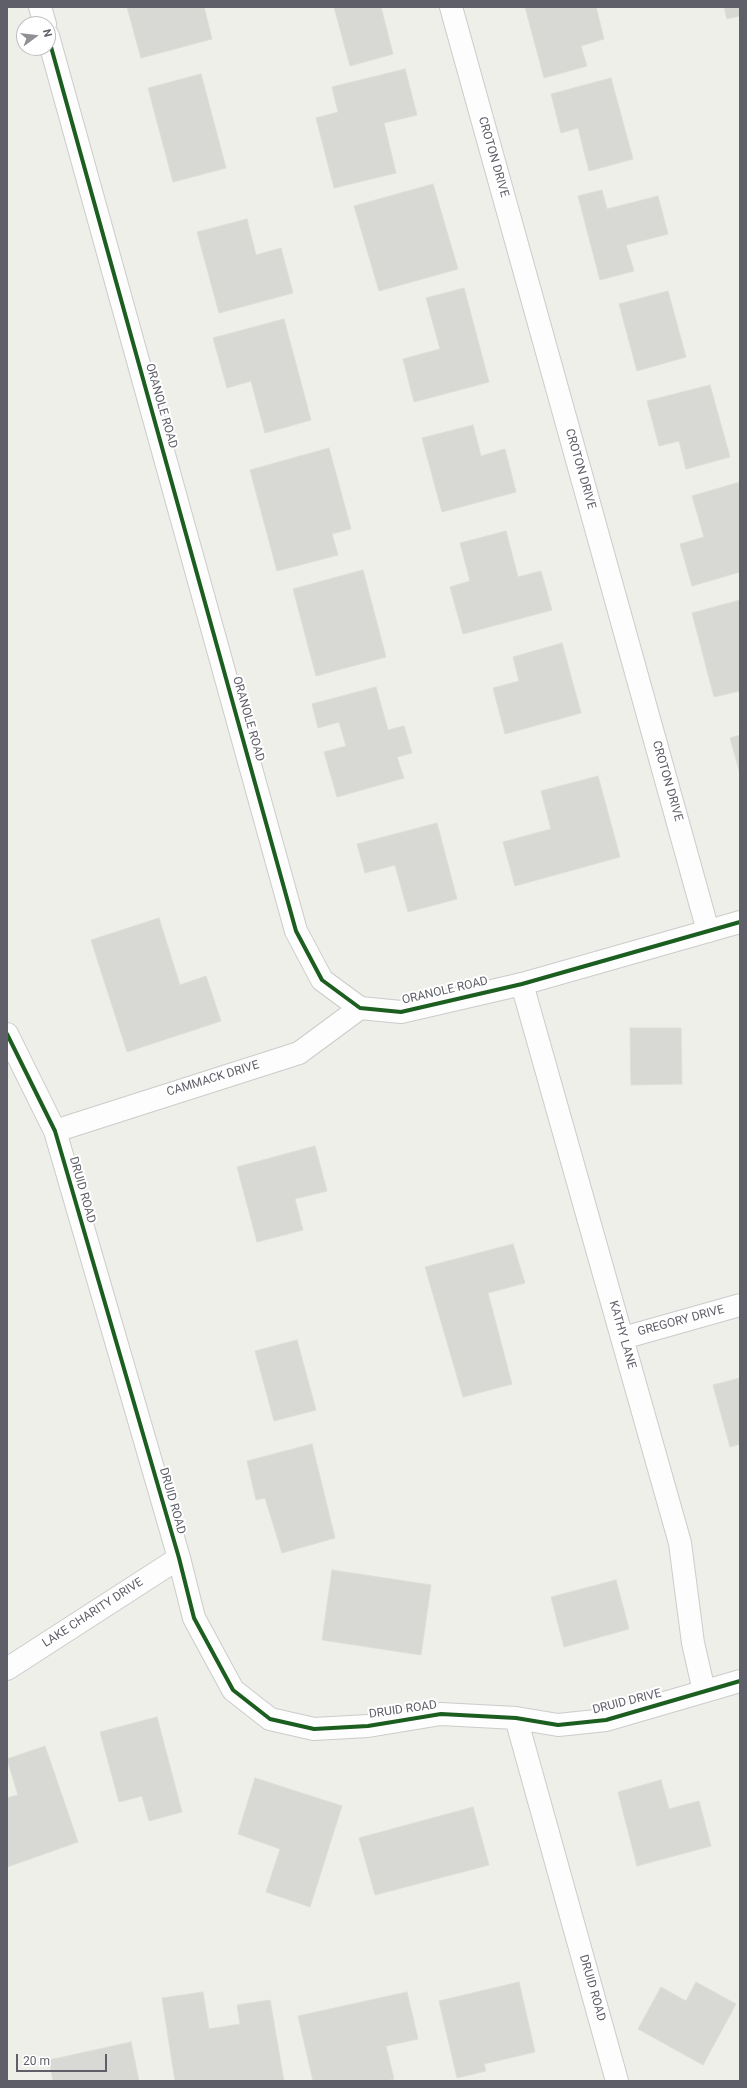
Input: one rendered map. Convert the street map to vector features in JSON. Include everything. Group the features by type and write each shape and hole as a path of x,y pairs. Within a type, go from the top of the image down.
{"street":[{"name":"CROTON DRIVE","path":"451,7 708,931"},
{"name":"ORANOLE ROAD","path":"54,56 296,931 322,980 360,1008 401,1012 522,984 740,922"},
{"name":"KATHY LANE","path":"522,984 680,1543 693,1643 704,1691"},
{"name":"CAMMACK DRIVE","path":"55,1131 299,1053 360,1008"},
{"name":"DRUID ROAD","path":"7,1034 55,1131 179,1558 194,1618 230,1684 234,1690 270,1719 314,1729 368,1726 441,1714 516,1718 617,2081"},
{"name":"GREGORY DRIVE","path":"623,1338 740,1305"},
{"name":"LAKE CHARITY DRIVE","path":"7,1669 179,1558"},
{"name":"DRUID DRIVE","path":"516,1718 558,1725 606,1720 740,1681"}],"building":[{"path":"127,7 204,7 212,39 141,58"},
{"path":"334,7 381,7 393,54 350,66"},
{"path":"525,7 596,7 604,39 581,46 587,66 544,78"},
{"path":"724,7 740,7 740,16 727,19"},
{"path":"405,69 417,115 384,123 396,173 334,188 316,118 338,112 332,87"},
{"path":"201,74 226,168 173,182 148,88"},
{"path":"611,78 633,159 589,171 578,128 561,133 551,94"},
{"path":"433,184 458,269 379,291 354,206"},
{"path":"602,190 607,209 658,196 668,234 626,245 634,271 600,280 578,196"},
{"path":"247,219 256,255 281,248 293,293 219,313 197,232"},
{"path":"464,288 489,382 414,402 403,359 440,349 426,298"},
{"path":"668,291 686,357 637,371 619,304"},
{"path":"284,319 311,420 265,433 251,381 227,388 213,338"},
{"path":"710,385 730,457 686,469 679,441 659,446 647,401"},
{"path":"473,425 481,456 505,449 516,492 442,512 422,438"},
{"path":"329,448 351,529 332,534 338,555 277,571 250,470"},
{"path":"740,482 740,572 692,586 680,544 704,537 692,496"},
{"path":"506,531 518,577 541,571 552,610 463,634 450,587 470,581 460,543"},
{"path":"363,570 386,657 316,676 293,589"},
{"path":"740,600 740,691 714,697 692,613"},
{"path":"562,643 581,713 505,734 493,688 519,681 513,657"},
{"path":"376,687 388,730 404,726 412,753 397,757 404,778 337,797 324,752 346,746 339,722 318,728 312,704"},
{"path":"740,735 740,774 730,738"},
{"path":"598,776 620,857 515,886 503,842 551,829 541,791"},
{"path":"437,823 457,899 408,912 395,865 365,873 357,844"},
{"path":"159,918 180,985 206,976 221,1021 127,1052 91,940"},
{"path":"630,1028 681,1028 682,1084 631,1085"},
{"path":"315,1146 327,1191 295,1199 303,1230 257,1242 237,1167"},
{"path":"513,1244 525,1283 488,1293 512,1384 463,1397 425,1267"},
{"path":"297,1340 316,1410 274,1421 255,1351"},
{"path":"740,1378 740,1444 730,1447 713,1385"},
{"path":"312,1444 335,1538 282,1553 265,1498 256,1500 247,1461"},
{"path":"332,1570 431,1585 421,1655 322,1640"},
{"path":"616,1580 629,1629 564,1647 551,1597"},
{"path":"157,1717 182,1812 149,1821 142,1796 119,1802 100,1732"},
{"path":"45,1746 78,1842 7,1867 7,1798 18,1795 7,1759"},
{"path":"255,1778 342,1806 310,1907 266,1892 280,1849 238,1834"},
{"path":"661,1780 669,1809 699,1801 711,1846 637,1866 618,1792"},
{"path":"473,1807 489,1865 375,1895 359,1838"},
{"path":"519,1982 535,2052 484,2064 486,2071 457,2078 439,2001"},
{"path":"696,1982 736,2004 703,2065 638,2029 661,1987 686,2001"},
{"path":"203,1992 209,2029 240,2024 237,2005 270,2000 284,2081 175,2081 162,1998"},
{"path":"407,1992 418,2039 386,2046 394,2079 385,2081 313,2081 298,2016"},
{"path":"131,2042 139,2081 53,2081 49,2060"}],"cycle path":[{"path":"54,56 296,931 322,980 360,1008 401,1012 522,984 740,922"},
{"path":"7,1034 55,1131 179,1558 194,1618 233,1690 270,1719 314,1729 368,1726 441,1714 516,1718 558,1725 606,1720 740,1681"}]}
